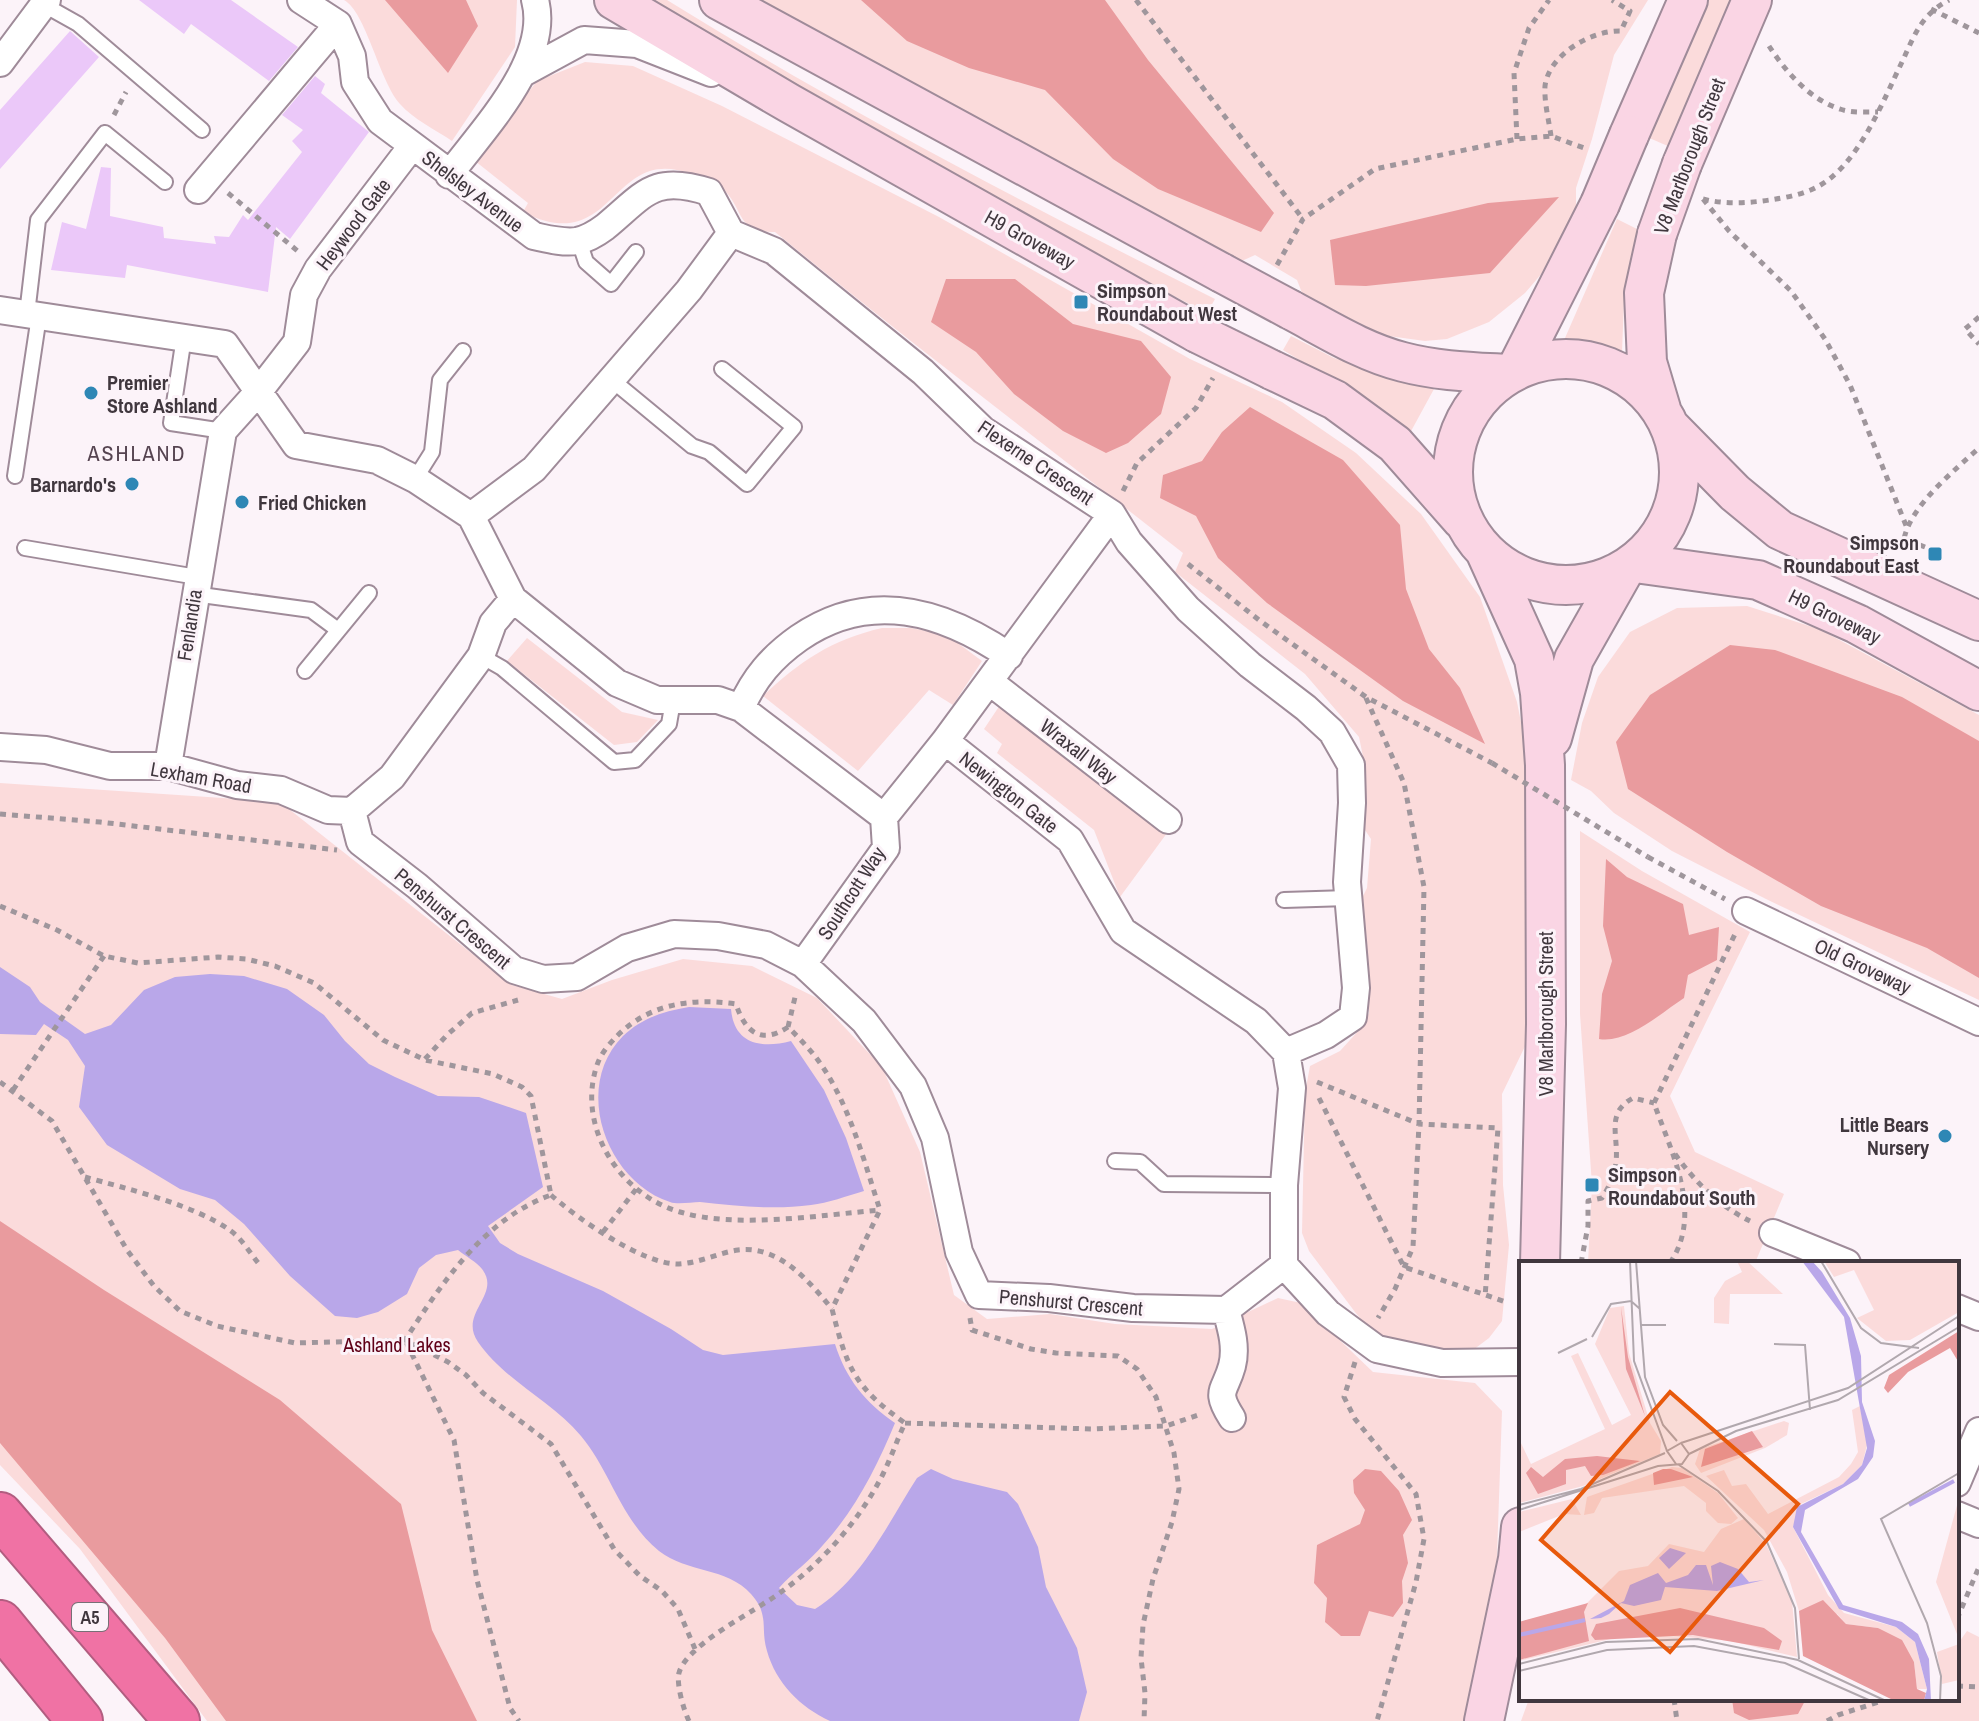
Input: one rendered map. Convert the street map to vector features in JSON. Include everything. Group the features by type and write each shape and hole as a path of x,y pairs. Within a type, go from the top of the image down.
{"highway":[{"name":"A5","path":"0,1515 177,1721"},
{"path":"0,1623 80,1721"}],"street":[{"path":"203,184 338,24 301,0"},
{"path":"449,175 525,72 539,16 535,0"},
{"name":"H9 Groveway","path":"614,0 789,103 1197,333 1335,400 1395,444 1476,539"},
{"path":"719,0 1353,343 1402,362 1446,370 1512,372"},
{"path":"1512,372 1600,204 1688,0"},
{"name":"V8 Marlborough Street","path":"1666,418 1647,362 1644,293 1657,234 1694,189 1752,0"},
{"path":"0,63 46,2"},
{"name":"Shelsley Avenue","path":"338,24 352,56 355,82 380,121 534,236 557,241 579,241"},
{"path":"525,72 584,40 637,44 789,103"},
{"name":"Heywood Gate","path":"223,431 297,342 304,295 318,269 412,146"},
{"path":"471,516 534,469 689,290 731,233 709,192 684,184 657,186 638,196 598,233 579,241"},
{"name":"Flexerne Crescent","path":"731,233 774,251 923,372 983,430 1112,514 1129,542 1188,609 1332,732 1351,765 1348,898 1356,988 1353,1017 1326,1035 1286,1052"},
{"path":"0,310 225,344 296,445 377,460 415,479 471,516 513,599 617,683 657,700 718,700 741,708 884,817"},
{"path":"1666,418 1679,463 1676,500 1661,535 1630,566 1598,582 1568,586 1538,582 1510,571 1476,539 1456,499 1453,470 1457,441 1468,415 1485,392 1512,372 1541,361 1569,359 1596,363 1622,373 1644,390 1735,493 1780,530 1979,621"},
{"name":"Fenlandia","path":"168,766 195,586 223,431"},
{"path":"945,741 1112,514"},
{"name":"V8 Marlborough Street","path":"1476,539 1534,659 1540,693 1545,765 1546,1024 1540,1261"},
{"name":"H9 Groveway","path":"1630,566 1758,580 1857,624 1979,691"},
{"name":"V8 Marlborough Street","path":"1545,765 1574,659 1630,566"},
{"path":"360,842 352,811 392,777 481,656 493,623 513,599"},
{"path":"741,708 752,682 781,651 816,627 845,615 876,609 916,613 955,623 1009,656"},
{"name":"Wraxall Way","path":"990,682 1168,820"},
{"name":"Newington Gate","path":"884,817 945,741 1070,840 1123,931 1256,1021 1286,1052"},
{"name":"Lexham Road","path":"0,747 46,750 110,766 168,766 237,785 281,790 328,810 352,811"},
{"name":"Southcott Way","path":"803,964 886,848 884,817"},
{"name":"Penshurst Crescent","path":"360,842 417,886 514,970 543,979 577,977 627,948 674,934 718,936 766,945 803,964 864,1021 913,1086 935,1138 959,1252 979,1295 1049,1298 1133,1308 1226,1310"},
{"name":"Old Groveway","path":"1746,911 1979,1022"},
{"path":"1286,1052 1292,1088 1284,1185 1284,1265 1328,1313 1377,1349 1442,1363 1519,1362"},
{"path":"1773,1233 1842,1261"},
{"path":"1227,1410 1221,1389 1233,1365 1234,1340 1226,1310 1284,1265"},
{"path":"1959,1309 1979,1317"},
{"path":"1959,1478 1979,1431"},
{"path":"1959,1516 1979,1524"},
{"path":"1484,1721 1519,1548"}],"lane":[{"path":"46,2 78,24 202,130"},
{"path":"15,476 33,315 38,220 105,133 165,182"},
{"path":"579,241 586,262 611,284 636,252"},
{"path":"184,337 171,423 223,431"},
{"path":"415,479 432,452 440,380 463,351"},
{"path":"612,380 692,446 709,452 747,484 794,427 722,369"},
{"path":"25,548 311,610 338,630"},
{"path":"305,671 369,593"},
{"path":"481,656 502,668 614,762 635,760 669,724 673,701"},
{"path":"1284,900 1348,898"},
{"path":"1115,1161 1140,1162 1164,1184 1284,1185"}],"path":[{"path":"1136,0 1303,219"},
{"path":"1517,139 1514,73 1529,28 1549,0"},
{"path":"1551,136 1545,85 1550,72 1565,53 1581,43 1598,35 1621,31 1630,11 1612,0"},
{"path":"1694,189 1756,202 1785,198 1818,187 1849,160 1878,112 1918,29 1931,9 1949,0"},
{"path":"1931,9 1979,33"},
{"path":"1767,42 1782,66 1817,98 1842,111 1878,112"},
{"path":"105,133 135,73"},
{"path":"1272,273 1303,219 1375,169 1517,139 1551,136 1593,152"},
{"path":"203,184 318,269"},
{"path":"1694,189 1729,231 1791,291 1825,339 1850,385 1907,528"},
{"path":"1979,317 1965,329 1979,344"},
{"path":"1112,514 1137,463 1196,408 1219,368"},
{"path":"1925,547 1904,539 1907,528 1931,493 1979,448"},
{"path":"1185,561 1259,620 1366,697 1492,763 1648,857 1746,911 1654,1103 1684,1187 1684,1225 1671,1261"},
{"path":"1366,697 1404,783 1424,887 1413,1247 1350,1372 1344,1397 1355,1419 1416,1494 1424,1539 1416,1582 1377,1721"},
{"path":"0,814 100,822 332,851 360,842"},
{"path":"0,906 57,930 104,956 138,963 218,957 275,966 314,983 383,1040 425,1060 493,1074 522,1087 531,1096 551,1195 572,1214 642,1256 677,1264 739,1250 761,1250 779,1258 812,1284 832,1309 854,1378 876,1403 905,1423 1091,1429 1166,1426 1227,1410"},
{"path":"13,1090 104,956"},
{"path":"425,1060 472,1013 525,997 543,979"},
{"path":"832,1309 880,1210 852,1128 833,1086 815,1056 788,1027 766,1036 749,1031 736,1004 708,1000 681,1002 657,1009 631,1022 609,1044 597,1065 592,1099 595,1128 606,1154 625,1178 652,1201 681,1213 729,1219 880,1210"},
{"path":"1485,1297 1498,1128 1419,1124 1308,1078 1404,1267 1485,1297 1506,1302"},
{"path":"0,1082 52,1121 127,1250 154,1286 180,1311 217,1326 295,1343 405,1340 448,1362 483,1393 551,1444 614,1549 678,1609 695,1649"},
{"path":"1581,1261 1588,1226 1588,1201 1602,1198 1614,1174 1615,1120 1621,1104 1633,1098 1654,1103"},
{"path":"1669,1147 1692,1178 1733,1213 1773,1233"},
{"path":"85,1177 208,1218 232,1232 259,1264"},
{"path":"603,1232 637,1188"},
{"path":"405,1340 436,1293 496,1227 529,1203 551,1195"},
{"path":"969,1315 972,1330 1031,1349 1118,1356 1137,1369 1156,1397 1174,1453 1179,1489 1143,1625 1144,1721"},
{"path":"405,1340 454,1440 477,1580 510,1708 519,1721"},
{"path":"689,1721 683,1709 679,1673 695,1649 792,1586 824,1554 854,1519 882,1477 905,1423"},
{"path":"1959,1614 1979,1567"},
{"path":"1959,1684 1979,1687"},
{"path":"1674,1701 1677,1721"},
{"path":"1827,1721 1882,1701"}],"green space":[{"path":"344,0 517,0 515,47 452,141 400,104 385,79 359,18"},
{"path":"642,0 667,0 801,80 938,156 1215,299 1207,313 1051,233"},
{"path":"747,0 1648,0 1614,55 1576,188 1576,216 1549,265 1525,293 1489,322 1447,339 1425,341 1374,334 1304,298 1297,280 1255,255 1233,265"},
{"path":"1704,0 1734,0 1670,147 1647,137"},
{"path":"585,62 633,66 722,106 939,217 1190,359 1282,402 1356,453 1421,514 1480,597 1517,702 1528,758 1528,1040 1502,1094 1503,1185 1509,1245 1502,1321 1489,1338 1473,1350 1445,1351 1378,1339 1309,1251 1302,1233 1305,1093 1310,1066 1340,1051 1360,1029 1369,1013 1366,932 1358,906 1367,888 1371,839 1359,821 1364,814 1366,771 1359,737 1305,674 1175,572 1183,553 775,232 762,231 747,224 719,186 682,171 655,170 637,177 592,215 574,222 552,222 523,212 528,203 475,161 537,81"},
{"path":"1617,219 1641,231 1624,300 1622,353 1595,343 1565,338"},
{"path":"1291,336 1334,358 1434,389 1410,433 1349,390 1283,350"},
{"path":"1747,606 1819,629 1979,715 1979,1000 1672,851 1614,813 1591,791 1571,780 1582,723 1598,677 1630,632 1677,608"},
{"path":"882,628 911,628 947,635 982,661 953,705 929,690 858,771 763,696 817,653"},
{"path":"527,638 622,712 658,720 637,742 614,745 507,661"},
{"path":"1004,699 1170,829 1120,897 1094,830 997,753 1002,744 984,729"},
{"name":"Ashland Lakes","path":"0,783 280,802 512,985 562,999 683,959 752,966 817,998 882,1067 920,1152 954,1295 987,1319 1050,1314 1115,1324 1212,1329 1278,1298 1301,1303 1373,1372 1475,1383 1502,1411 1496,1585 1465,1721 207,1721 80,1549 0,1465"},
{"path":"1580,831 1642,871 1750,932 1670,1096 1695,1152 1784,1194 1756,1261 1588,1261 1592,1185 1580,1014"},
{"path":"1967,1631 1979,1637 1979,1721 1521,1721 1528,1701 1959,1701 1959,1642"}],"shaded area":[{"path":"385,0 466,0 478,26 448,73"},
{"path":"861,0 1105,0 1148,60 1274,213 1261,232 1158,189 1113,159 1045,90 969,68 907,41"},
{"path":"1559,197 1490,273 1366,286 1335,285 1330,240 1488,203"},
{"path":"946,279 1015,279 1073,324 1141,341 1171,377 1161,414 1128,443 1106,453 1063,431 1014,394 976,352 931,322"},
{"path":"1250,407 1343,460 1400,525 1406,589 1429,649 1460,688 1485,744 1403,701 1267,603 1218,558 1196,516 1160,498 1163,475 1202,461 1222,432"},
{"path":"1730,645 1775,650 1902,697 1979,741 1979,978 1927,948 1821,906 1727,852 1628,789 1616,742 1650,695"},
{"path":"1606,859 1627,877 1683,904 1689,935 1719,927 1717,960 1688,975 1684,998 1632,1032 1621,1037 1599,1039 1602,994 1612,961 1603,926"},
{"path":"0,967 30,987 40,1002 85,1034 111,1025 144,990 175,977 210,974 244,976 287,989 324,1015 369,1064 395,1077 438,1096 479,1097 526,1113 543,1187 488,1226 500,1243 603,1291 703,1350 723,1355 835,1344 858,1389 895,1423 873,1472 835,1532 779,1588 797,1605 815,1609 832,1597 873,1550 917,1478 931,1469 953,1479 1007,1492 1018,1504 1038,1547 1046,1587 1077,1648 1087,1692 1079,1721 830,1721 809,1709 791,1693 776,1673 765,1643 763,1615 751,1594 719,1574 670,1558 646,1539 581,1436 501,1368 478,1342 473,1332 473,1322 487,1287 487,1278 477,1264 458,1250 436,1255 419,1268 407,1294 378,1312 357,1318 335,1316 290,1276 244,1224 215,1200 180,1189 107,1145 79,1107 85,1066 68,1040 44,1024 36,1035 0,1034"},
{"path":"689,1007 731,1009 737,1030 743,1037 760,1044 791,1041 824,1090 846,1138 864,1191 824,1203 797,1206 677,1203 648,1191 628,1174 603,1130 599,1105 600,1080 608,1057 623,1036 638,1024 662,1013"},
{"path":"0,1221 280,1400 401,1504 432,1630 477,1721 226,1721 165,1638 0,1443"},
{"path":"1365,1469 1381,1471 1399,1491 1412,1520 1403,1535 1408,1563 1402,1581 1403,1603 1393,1617 1369,1611 1360,1636 1341,1636 1325,1622 1327,1598 1314,1583 1317,1545 1360,1524 1365,1510 1354,1493 1353,1480"},
{"path":"1732,1701 1805,1701 1798,1714 1749,1720 1734,1713"}],"building":[{"path":"139,0 231,0 298,47 269,81 191,24 184,34"},
{"path":"70,31 99,57 0,169 0,110"},
{"path":"315,76 325,84 321,93 369,132 290,239 276,227 268,292 127,265 125,278 51,270 62,222 86,229 101,167 111,168 110,216 163,227 164,238 216,244 214,236 229,237 243,215 248,220 302,152 292,141 303,130 282,115"}],"place":[{"name":"Simpson Roundabout West","path":"1081,302"},
{"name":"Premier Store Ashland","path":"91,393"},
{"name":"Barnardo's","path":"132,484"},
{"name":"Fried Chicken","path":"242,502"},
{"name":"Simpson Roundabout East","path":"1935,554"},
{"name":"Little Bears Nursery","path":"1945,1136"},
{"name":"Simpson Roundabout South","path":"1592,1185"}],"district":[{"name":"ASHLAND","path":"137,453"}]}
